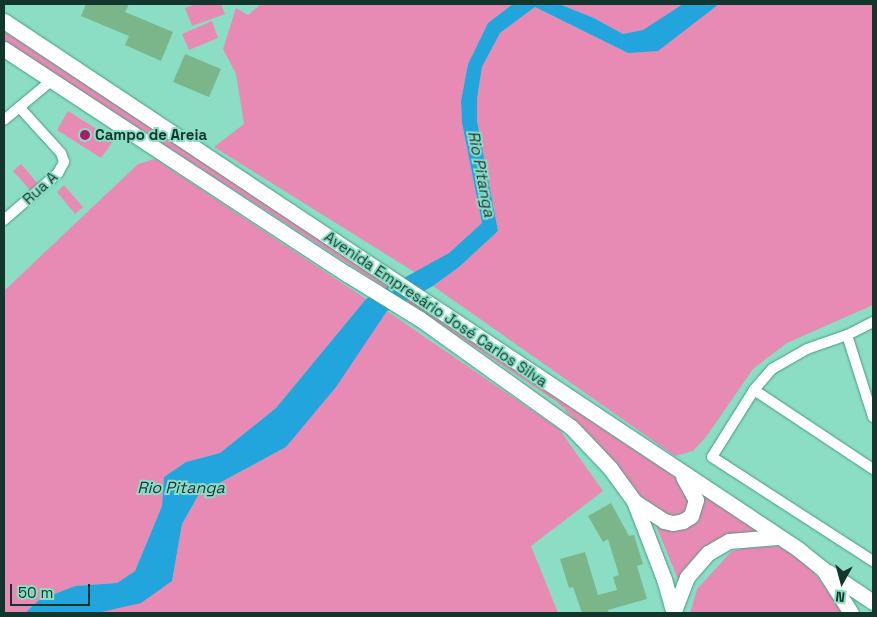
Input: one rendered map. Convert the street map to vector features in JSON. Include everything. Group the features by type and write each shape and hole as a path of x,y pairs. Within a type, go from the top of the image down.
{"main road":[{"name":"Avenida Empresário José Carlos Silva","path":"4,21 777,537 798,548 823,569 851,613"},
{"name":"Avenida Empresário José Carlos Silva","path":"4,49 347,274 420,319 572,427 610,468 634,501 653,547 674,612"},
{"path":"634,501 664,521 673,523 683,521 691,516 696,500 678,470"},
{"path":"674,612 687,577 708,553 729,541 777,537"},
{"path":"823,569 873,602"}],"street":[{"path":"4,120 52,80"},
{"name":"Rua A","path":"4,220 58,173 64,162 61,153 20,107"},
{"path":"873,322 847,335 787,358 772,369 754,390 712,457 873,561"},
{"path":"847,335 873,417"},
{"path":"754,390 873,469"}],"shaded area":[{"path":"196,4 221,4 225,14 192,26 185,8"},
{"path":"261,4 513,4 488,23 468,64 461,101 462,123 482,223 449,253 416,273 214,147 244,124 236,74 223,49 236,8 248,15"},
{"path":"559,4 683,4 643,31 623,34 594,18"},
{"path":"719,4 873,4 873,305 787,343 753,369 706,437 693,451 675,456 433,286 459,267 498,231 477,121 477,99 482,67 500,33 535,7 628,53 698,18"},
{"path":"212,21 218,38 189,50 182,34"},
{"path":"4,31 759,532 721,542 682,589 648,506 598,443 557,402 418,309 4,41"},
{"name":"Campo de Areia","path":"68,111 114,140 101,158 57,130"},
{"path":"155,159 366,299 276,408 220,453 186,462 164,477 162,506 135,571 117,583 75,586 39,600 25,613 4,613 4,291 138,164"},
{"path":"21,164 39,185 32,192 13,171"},
{"path":"64,185 83,207 75,214 57,192"},
{"path":"387,311 559,429 603,491 531,546 558,613 97,613 172,581 182,524 199,494 286,447"},
{"path":"780,546 804,560 845,613 690,613 697,589 731,552 744,548"}],"water":[{"name":"Rio Pitanga","path":"513,4 559,4 594,18 623,34 643,30 683,4 719,4 658,51 628,53 535,7 500,33 482,67 477,99 477,121 498,231 459,267 433,286 387,311 336,387 286,447 199,494 182,524 172,581 141,603 97,613 25,613 39,600 75,586 117,583 135,571 162,506 164,477 186,462 220,453 276,408 366,299 449,253 482,223 462,123 461,101 468,64 488,23"}],"building":[{"path":"86,4 129,4 125,12 173,32 161,61 125,45 129,36 81,16"},
{"path":"185,54 221,69 209,97 173,82"},
{"path":"611,503 629,536 634,535 643,564 637,566 647,599 608,610 609,613 582,613 573,587 569,588 560,559 585,552 598,595 617,590 613,577 619,575 608,539 603,542 588,516"}],"place":[{"name":"Campo de Areia","path":"85,135"}]}
